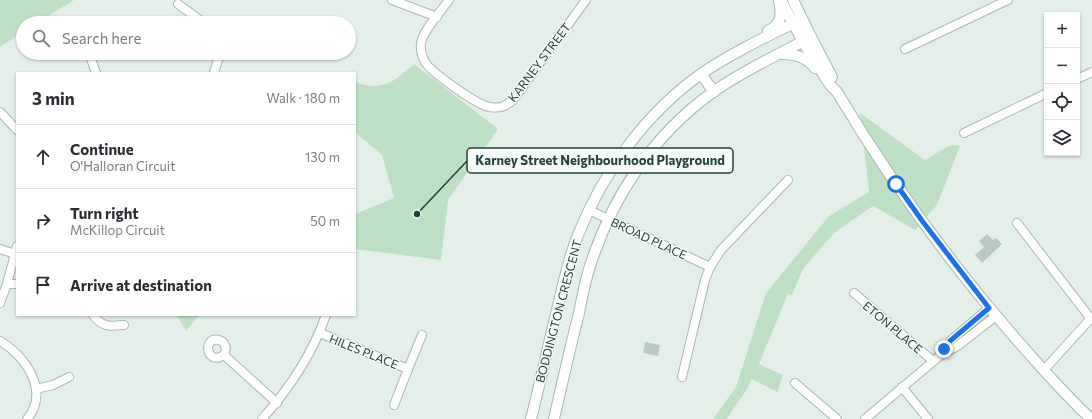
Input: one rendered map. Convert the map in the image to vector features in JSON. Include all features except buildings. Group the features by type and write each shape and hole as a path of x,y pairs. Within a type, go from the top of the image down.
{"street":[{"path":"392,0 437,17"},
{"name":"KARNEY STREET","path":"449,0 422,39 421,53 425,62 432,70 477,103 492,108 502,107 513,100 586,0"},
{"path":"780,0 797,21 836,84 833,88"},
{"path":"754,42 765,33 775,28 778,24 781,9 780,0"},
{"path":"793,0 797,21"},
{"path":"905,49 1008,0"},
{"path":"178,4 194,16"},
{"name":"BODDINGTON CRESCENT","path":"531,419 568,264 589,210 616,162 636,136 667,103 701,74 754,42 797,21"},
{"name":"BODDINGTON CRESCENT","path":"554,419 590,268 608,219 622,190 653,149 681,118 736,77 807,39"},
{"path":"781,54 798,55 812,63 833,88 927,228 989,308 1044,370 1091,419"},
{"path":"91,60 96,72"},
{"path":"214,72 218,60"},
{"path":"1080,78 1092,72"},
{"path":"701,74 714,92"},
{"path":"964,133 1044,94"},
{"path":"0,112 16,129"},
{"path":"682,378 705,280 710,267 721,250 788,180"},
{"name":"BROAD PLACE","path":"589,210 710,267"},
{"path":"1017,223 1091,318 1044,370"},
{"path":"0,249 16,250 7,284 0,303"},
{"path":"7,284 16,284"},
{"name":"ETON PLACE","path":"854,293 933,361"},
{"path":"942,354 950,341 989,308"},
{"path":"94,316 103,325 124,325"},
{"path":"262,419 277,403 302,368 320,333 326,316"},
{"path":"865,419 933,361 942,354 956,347 996,316"},
{"name":"HILES PLACE","path":"320,333 408,369"},
{"name":"HILES PLACE","path":"394,405 422,335"},
{"path":"0,341 22,359 30,370 36,389 35,405 26,419"},
{"path":"224,355 277,403"},
{"path":"36,389 53,385 69,377"},
{"path":"795,383 837,419"},
{"path":"902,387 928,419"}],"green space":[{"path":"0,0 74,0 48,16 16,16 16,37 0,47"},
{"path":"414,64 498,129 448,200 441,260 356,249 356,214 394,198 382,155 356,133 356,82 368,86 383,85 394,80"},
{"path":"860,113 925,160 950,145 960,146 937,205 915,230 873,206 834,233 803,269 792,295 788,294 759,364 783,375 777,392 752,379 744,394 726,419 713,419 736,387 766,293 829,216 869,192"},
{"path":"178,316 198,316 186,331"}],"place":[{"name":"Karney Street Neighbourhood Playground","path":"417,214"}],"route":[{"path":"896,184 989,308 950,341 944,349"}]}
